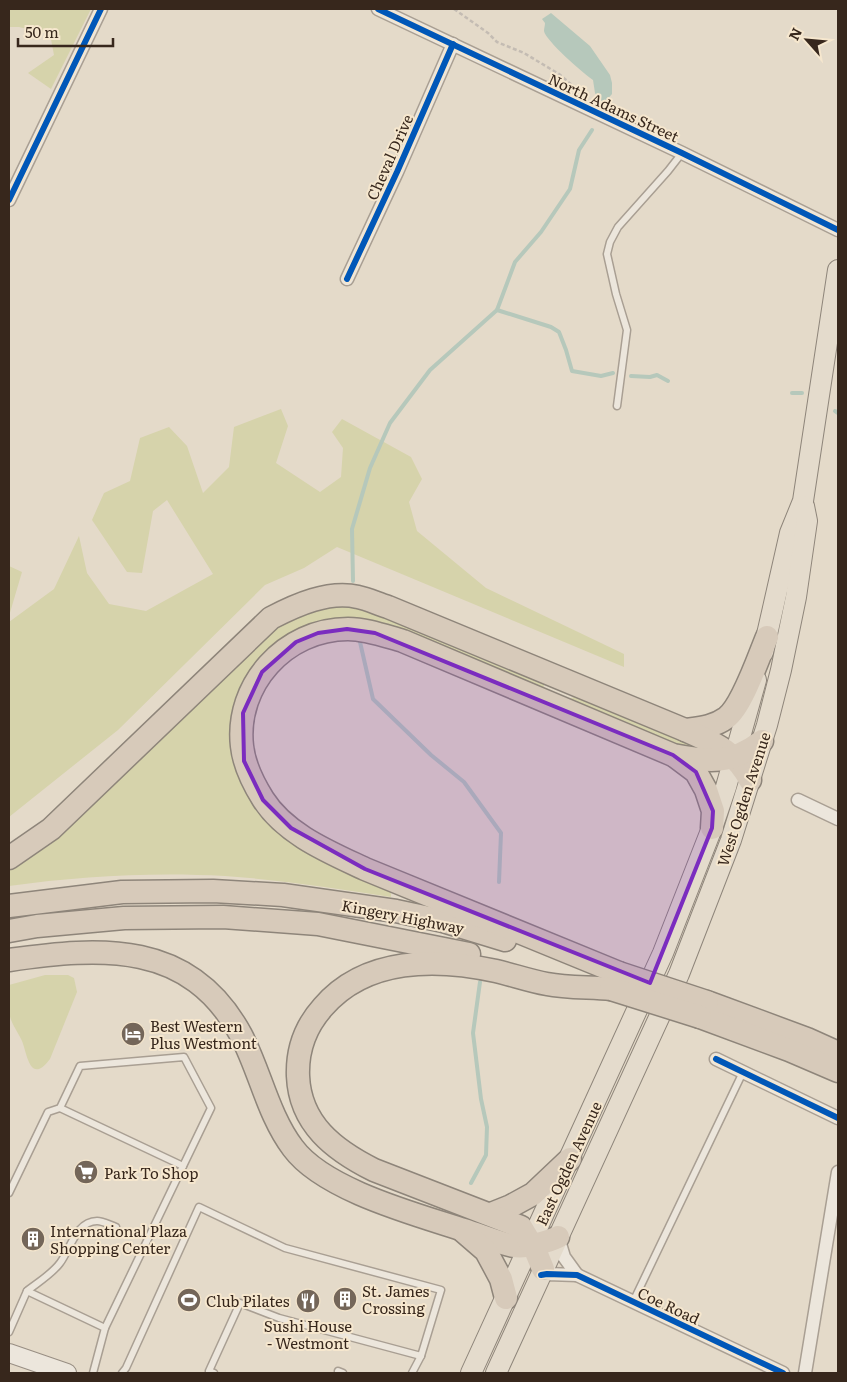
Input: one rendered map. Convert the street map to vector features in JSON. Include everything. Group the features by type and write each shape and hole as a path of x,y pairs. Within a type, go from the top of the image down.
{"highway":[{"path":"9,858 52,829 271,618 293,607 325,597 356,596 388,607 685,730 723,747 734,757 750,780"},
{"path":"615,981 332,854 305,838 276,815 263,800 251,778 244,761 242,746 243,713 250,692 262,672 277,655 296,642 318,633 347,629 375,633 403,641 673,754 712,761 734,757 762,741"},
{"path":"685,730 710,726 727,717 741,698 767,637"},
{"path":"673,754 696,772 706,790 713,812 712,828"},
{"name":"Kingery Highway","path":"9,906 122,892 214,891 283,895 396,911 443,921 615,981 807,1039 838,1052"},
{"name":"Kingery Highway","path":"9,931 37,926 124,918 223,917 318,924 615,981"},
{"path":"9,960 87,952 122,954 153,959 168,964 212,994 224,1009 241,1035 281,1131 293,1149 305,1162 339,1184 430,1219 515,1246 550,1241 558,1237"},
{"path":"542,1272 531,1244 521,1227 374,1170 340,1150 324,1135 311,1122 303,1106 299,1085 298,1063 304,1037 316,1016 334,994 358,979 388,968 422,963 460,965 495,971 548,984 615,981"},
{"name":"Kingery Highway","path":"703,1009 838,1071"},
{"path":"491,1214 533,1194 570,1159"},
{"path":"460,1228 486,1251 501,1279 506,1298"}],"main road":[{"name":"West Ogden Avenue","path":"663,953 712,828 734,757 767,637 790,533 803,501 838,270"},
{"name":"West Ogden Avenue","path":"629,1082 679,974 731,840 762,741 781,670 796,597 807,521 803,501"},
{"name":"East Ogden Avenue","path":"471,1373 663,953"},
{"name":"East Ogden Avenue","path":"496,1373 629,1082"}],"street":[{"path":"9,200 101,9"},
{"name":"North Adams Street","path":"378,9 682,153 838,230"},
{"name":"Cheval Drive","path":"347,280 453,44"},
{"path":"798,800 838,819"},
{"path":"716,1059 838,1118"},
{"path":"805,1373 838,1172"},
{"path":"558,1237 564,1257 577,1276"},
{"name":"Coe Road","path":"542,1272 577,1276 783,1373"},
{"path":"9,1353 67,1373"}],"lane":[{"path":"617,406 627,330 607,254 610,242 618,227 682,153"},
{"path":"60,1108 80,1066 184,1057 212,1108 105,1328 93,1373"},
{"path":"633,1302 743,1072"},
{"path":"9,1193 48,1112 60,1108 183,1166"},
{"path":"122,1373 126,1368 199,1207 285,1248 441,1290 420,1356 412,1373"},
{"path":"9,1332 27,1291 59,1264 81,1229 88,1223 98,1221 116,1227"},
{"path":"27,1291 105,1328"},
{"path":"214,1373 209,1371 240,1303 279,1318 420,1356"}],"path":[{"path":"454,9 488,33 497,42 524,53 559,74 574,88 576,93 573,101"}],"highlighted area":[{"path":"347,629 375,633 673,755 696,772 713,811 712,828 650,983 365,869 291,828 263,800 244,761 243,713 262,672 296,642 318,633"}],"shaded area":[{"path":"9,9 91,9 51,89 28,73 54,55 50,34 19,27 9,27"},
{"path":"551,13 590,46 610,75 612,94 605,102 599,100 595,93 593,80 566,57 546,35 544,31 545,23 542,19"},
{"path":"281,409 288,426 276,463 320,492 341,477 343,448 332,432 342,419 411,457 422,479 409,502 417,531 486,588 624,654 624,667 337,547 304,568 265,585 118,730 9,817 9,622 54,589 79,536 87,573 109,604 146,611 213,574 167,500 153,511 142,573 127,572 92,520 104,493 130,481 140,438 169,427 187,446 203,493 229,467 234,427"},
{"path":"9,566 22,572 9,616"},
{"path":"343,605 364,606 545,681 543,690 375,622 254,666 244,785 391,889 391,897 288,882 225,876 171,874 63,880 9,886 9,870 51,844 273,627 298,614"},
{"path":"579,695 695,745 695,751 569,699"},
{"path":"45,975 68,975 74,978 77,992 50,1059 38,1069 30,1065 22,1041 11,1019 9,985"}],"waterway":[{"path":"353,581 352,529 370,468 390,423 430,370 497,310 515,262 541,232 570,189 579,150 592,130"},
{"path":"497,310 551,327 559,332 572,371 601,376 613,373"},
{"path":"631,376 650,377 657,375 668,381"},
{"path":"792,393 802,393"},
{"path":"360,642 373,699 431,755 464,782 501,833 499,882"},
{"path":"471,1183 486,1155 487,1127 481,1099 473,1033 480,982"}],"cycle path":[{"path":"9,200 101,9"},
{"path":"378,9 682,153 838,230"},
{"path":"347,279 397,172 453,44"},
{"path":"716,1059 838,1118"},
{"path":"541,1275 577,1275 783,1373"}],"place":[{"name":"Best Western Plus Westmont","path":"133,1034"},
{"name":"Park To Shop","path":"86,1172"},
{"name":"International Plaza Shopping Center","path":"33,1239"},
{"name":"St. James Crossing","path":"345,1299"},
{"name":"Club Pilates","path":"189,1300"},
{"name":"Sushi House - Westmont","path":"308,1301"}]}
